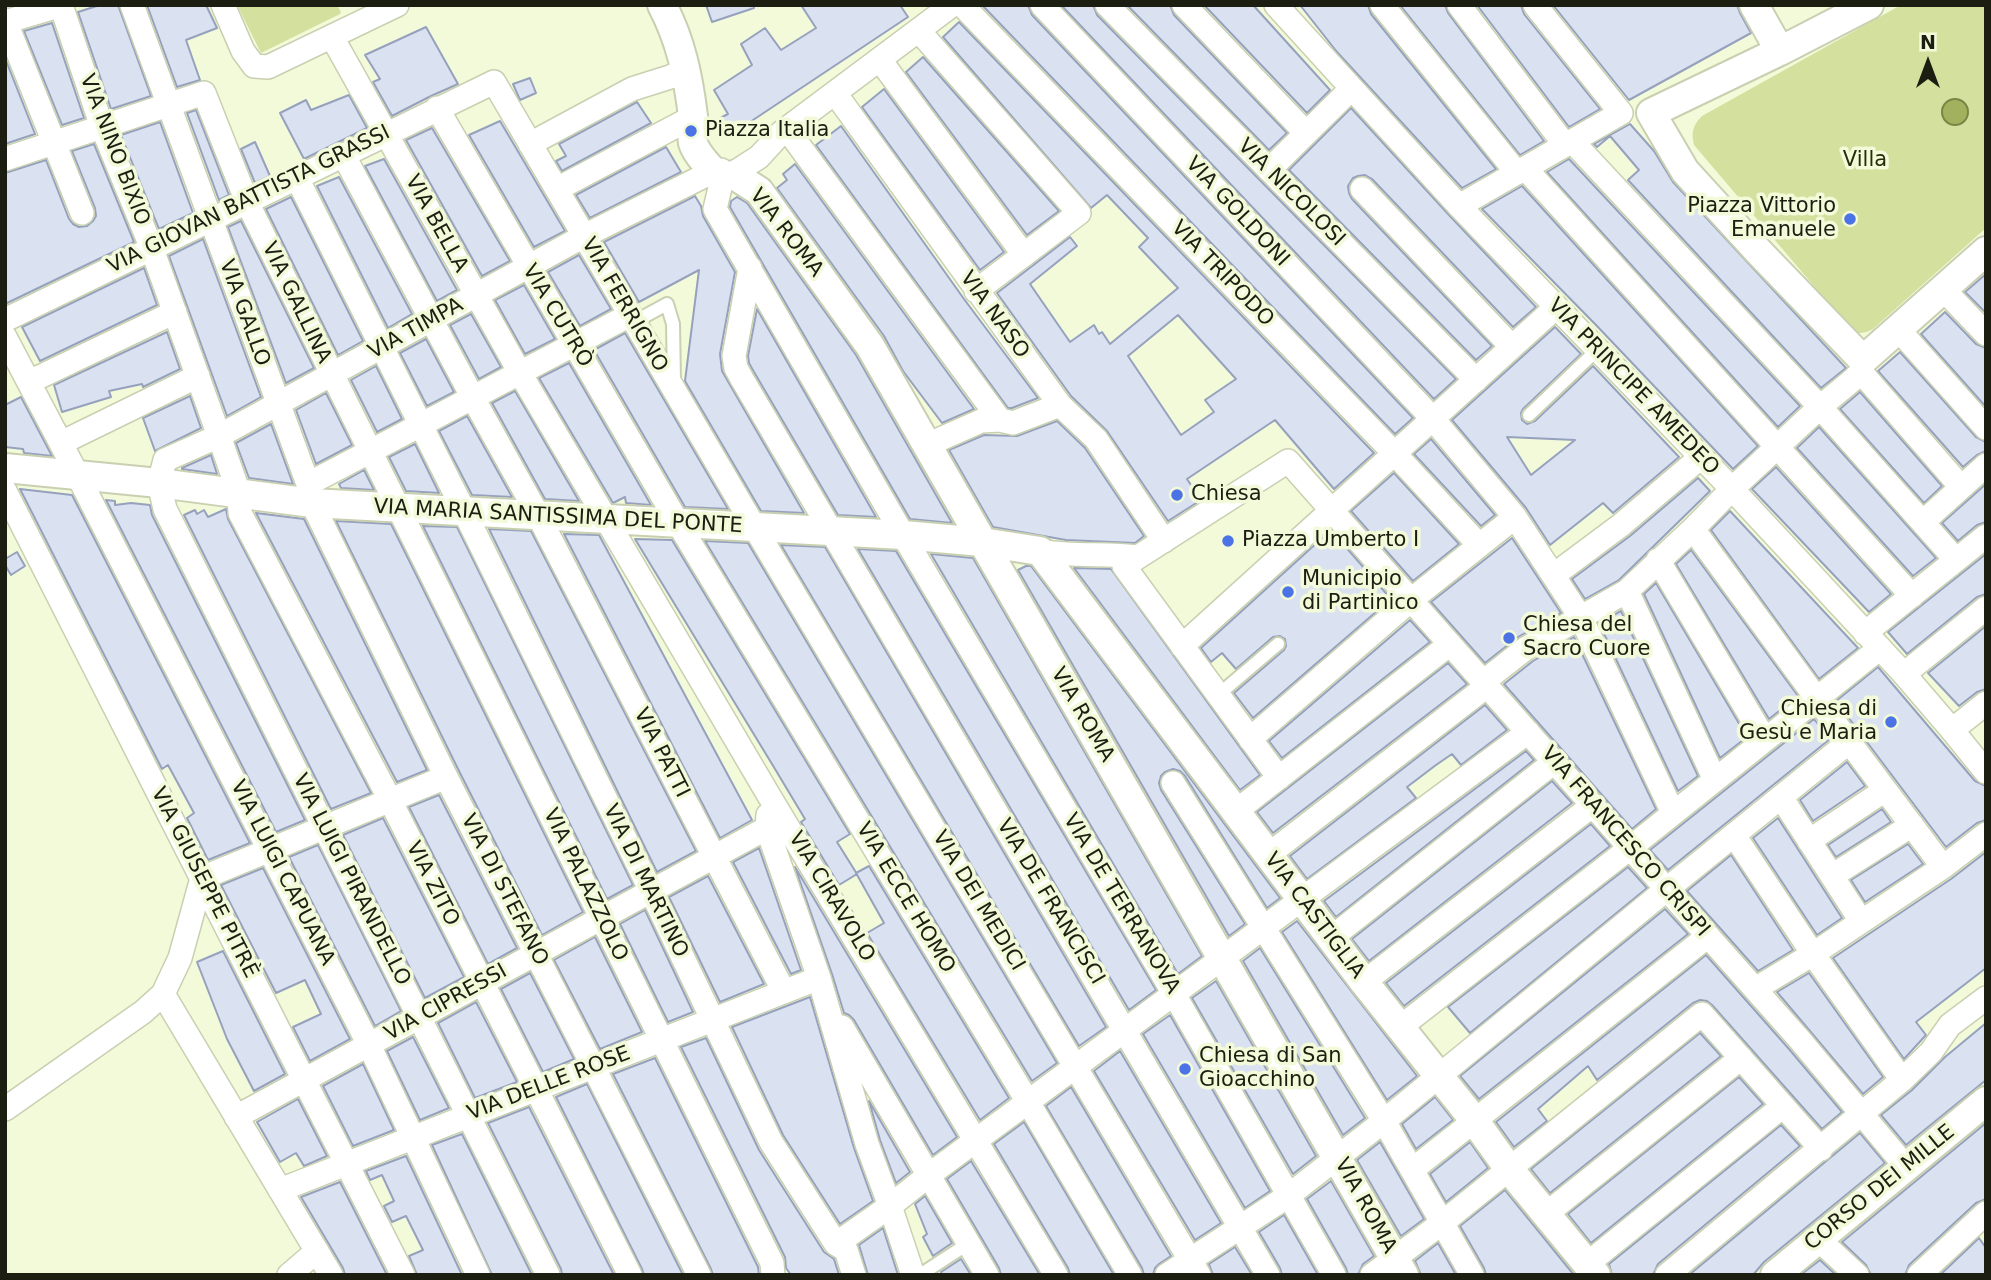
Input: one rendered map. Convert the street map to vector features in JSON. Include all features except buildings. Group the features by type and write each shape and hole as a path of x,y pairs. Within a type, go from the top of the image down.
{"street":[{"path":"61,5 5,21 82,213"},
{"name":"VIA NINO BIXIO","path":"61,5 102,127 152,249 239,493"},
{"name":"VIA GALLO","path":"132,5 310,493"},
{"path":"223,5 243,51 254,66 268,67 332,37 362,13 397,5"},
{"path":"662,5 687,70 694,120 693,143 725,172"},
{"name":"VIA TIMPA","path":"159,483 165,460 219,436 584,236 687,184 725,172 758,157 780,136 880,60 921,20 952,5"},
{"name":"VIA TRIPODO","path":"962,5 1395,453 1479,545"},
{"name":"VIA GOLDONI","path":"1042,5 1433,419 1515,517 1581,618 1673,813"},
{"name":"VIA NICOLOSI","path":"1107,5 1476,380"},
{"path":"1184,5 1306,133"},
{"name":"VIA PRINCIPE AMEDEO","path":"1276,5 1459,206 1732,489 1904,674 1986,772"},
{"path":"1382,5 1521,170 1778,446 1912,596"},
{"path":"1459,5 1568,143 1821,407 1956,560"},
{"path":"1535,5 1621,113"},
{"path":"1459,206 1621,113 1651,113 1767,28 1869,5"},
{"path":"921,20 1079,213 976,291"},
{"name":"VIA BELLA","path":"332,37 476,296 606,519"},
{"path":"880,60 1024,255"},
{"path":"530,144 632,89 687,70"},
{"name":"VIA GIOVAN BATTISTA GRASSI","path":"5,320 494,82"},
{"name":"VIA FERRIGNO","path":"494,82 755,528"},
{"path":"1269,170 1350,89"},
{"name":"VIA GALLINA","path":"168,105 204,93 247,202 399,508"},
{"name":"VIA NASO","path":"835,93 1060,405 1096,439 1161,537"},
{"path":"5,159 168,105"},
{"name":"VIA CUTRÒ","path":"437,108 677,523"},
{"path":"1651,113 1685,171 1758,251 1961,487"},
{"path":"557,189 658,135 694,120"},
{"path":"780,136 1000,420"},
{"name":"VIA PATTI","path":"344,156 538,515 784,992"},
{"name":"VIA DE TERRANOVA","path":"725,172 715,209 903,535 1174,994 1334,1275"},
{"name":"VIA ROMA","path":"725,172 758,191 862,335 1338,1157 1390,1269"},
{"name":"VIA DI MARTINO","path":"297,178 651,891 771,1142 836,1244 846,1250 854,1275"},
{"path":"1362,189 1512,347"},
{"path":"1268,855 1485,684 1525,649 1627,591 1860,370 1904,337 1949,295 1986,251"},
{"name":"VIA DE FRANCISCI","path":"750,268 734,356 736,368 1268,1275"},
{"path":"1949,295 1986,334"},
{"path":"1184,649 1339,511 1395,453 1555,308"},
{"path":"29,382 175,312"},
{"path":"310,493 370,452 575,344 632,318"},
{"name":"VIA LUIGI CAPUANA","path":"5,337 369,1045 478,1275"},
{"path":"1904,337 1986,428"},
{"path":"61,443 198,376"},
{"path":"927,445 981,421 1000,420 1013,423 1060,405"},
{"path":"1555,575 1621,525 1701,457"},
{"name":"VIA FRANCESCO CRISPI","path":"1161,537 1289,461 1339,511 1411,600 1800,1040 1906,1167"},
{"path":"1923,522 1986,465"},
{"name":"VIA MARIA SANTISSIMA DEL PONTE","path":"5,468 239,493 310,493 399,508 903,535 982,542 1066,555 1124,559"},
{"name":"VIA LUIGI PIRANDELLO","path":"159,483 165,509 548,1275"},
{"name":"VIA GIUSEPPE PITRÈ","path":"5,491 403,1275"},
{"name":"VIA ZITO","path":"239,493 240,513 390,800 630,1275"},
{"name":"VIA DI STEFANO","path":"310,493 446,777 699,1275"},
{"name":"VIA PALAZZOLO","path":"399,508 773,1269"},
{"path":"1250,739 1411,600 1515,517"},
{"name":"VIA CIRAVOLO","path":"606,519 1056,1275"},
{"name":"VIA ECCE HOMO","path":"677,523 1130,1275"},
{"name":"VIA DEI MEDICI","path":"755,528 1195,1267"},
{"path":"1693,529 1943,867"},
{"path":"1399,1028 1817,699 1912,596 1986,536"},
{"path":"1161,537 1124,559 1184,649 1279,778"},
{"name":"VIA CASTIGLIA","path":"1040,551 1399,1028 1591,1269"},
{"path":"1658,560 1765,740"},
{"path":"1627,591 1715,780"},
{"path":"1904,674 1986,608"},
{"path":"1235,812 1450,644"},
{"path":"1952,730 1986,703"},
{"path":"836,1244 1528,732"},
{"path":"1167,1275 1195,1267 1240,1227 1289,1196 1849,742"},
{"path":"1331,938 1554,762"},
{"path":"5,1109 143,1012 163,994 180,958 202,878 446,777"},
{"path":"1173,783 1384,1121 1472,1275"},
{"path":"1809,841 1885,790"},
{"path":"768,794 767,828 822,988 867,1144 913,1275"},
{"path":"1781,797 1861,921"},
{"path":"1364,982 1593,806"},
{"path":"1832,876 1912,825"},
{"name":"VIA CIPRESSI","path":"236,1117 767,828"},
{"path":"1755,989 1813,954 1943,867 1986,834"},
{"path":"1734,835 1813,954 1902,1080"},
{"path":"1412,1170 1708,936"},
{"path":"822,988 987,1275"},
{"name":"VIA DELLE ROSE","path":"280,1190 784,992 822,988"},
{"path":"163,994 331,1275"},
{"path":"1668,1275 1862,1115 1931,1052 1950,1025 1986,998"},
{"path":"1390,1269 1442,1223 1702,1014 1821,1149"},
{"path":"1546,1214 1741,1058"},
{"name":"CORSO DEI MILLE","path":"1775,1275 1986,1101"},
{"path":"1591,1269 1783,1106"},
{"path":"1924,1273 1983,1223"},
{"path":"1818,1239 1857,1275"},
{"path":"289,1275 317,1251"}],"lane":[{"path":"632,318 667,304 673,324 674,389"},
{"path":"1529,415 1597,350"},
{"path":"1217,695 1278,644"},
{"path":"920,1275 969,1243"}],"green space":[{"path":"237,5 337,5 341,12 261,53"},
{"name":"Villa","path":"1901,5 1986,5 1986,228 1873,329 1856,333 1694,145 1693,132 1702,116"}],"shaded area":[{"path":"1955,99 1964,103 1968,112 1964,121 1955,125 1946,121 1942,112 1946,103"}],"place":[{"name":"Piazza Italia","path":"691,131"},
{"name":"Piazza Vittorio Emanuele","path":"1850,219"},
{"name":"Chiesa","path":"1177,495"},
{"name":"Piazza Umberto I","path":"1228,541"},
{"name":"Municipio di Partinico","path":"1288,592"},
{"name":"Chiesa del Sacro Cuore","path":"1509,638"},
{"name":"Chiesa di Gesù e Maria","path":"1891,722"},
{"name":"Chiesa di San Gioacchino","path":"1185,1069"}]}
